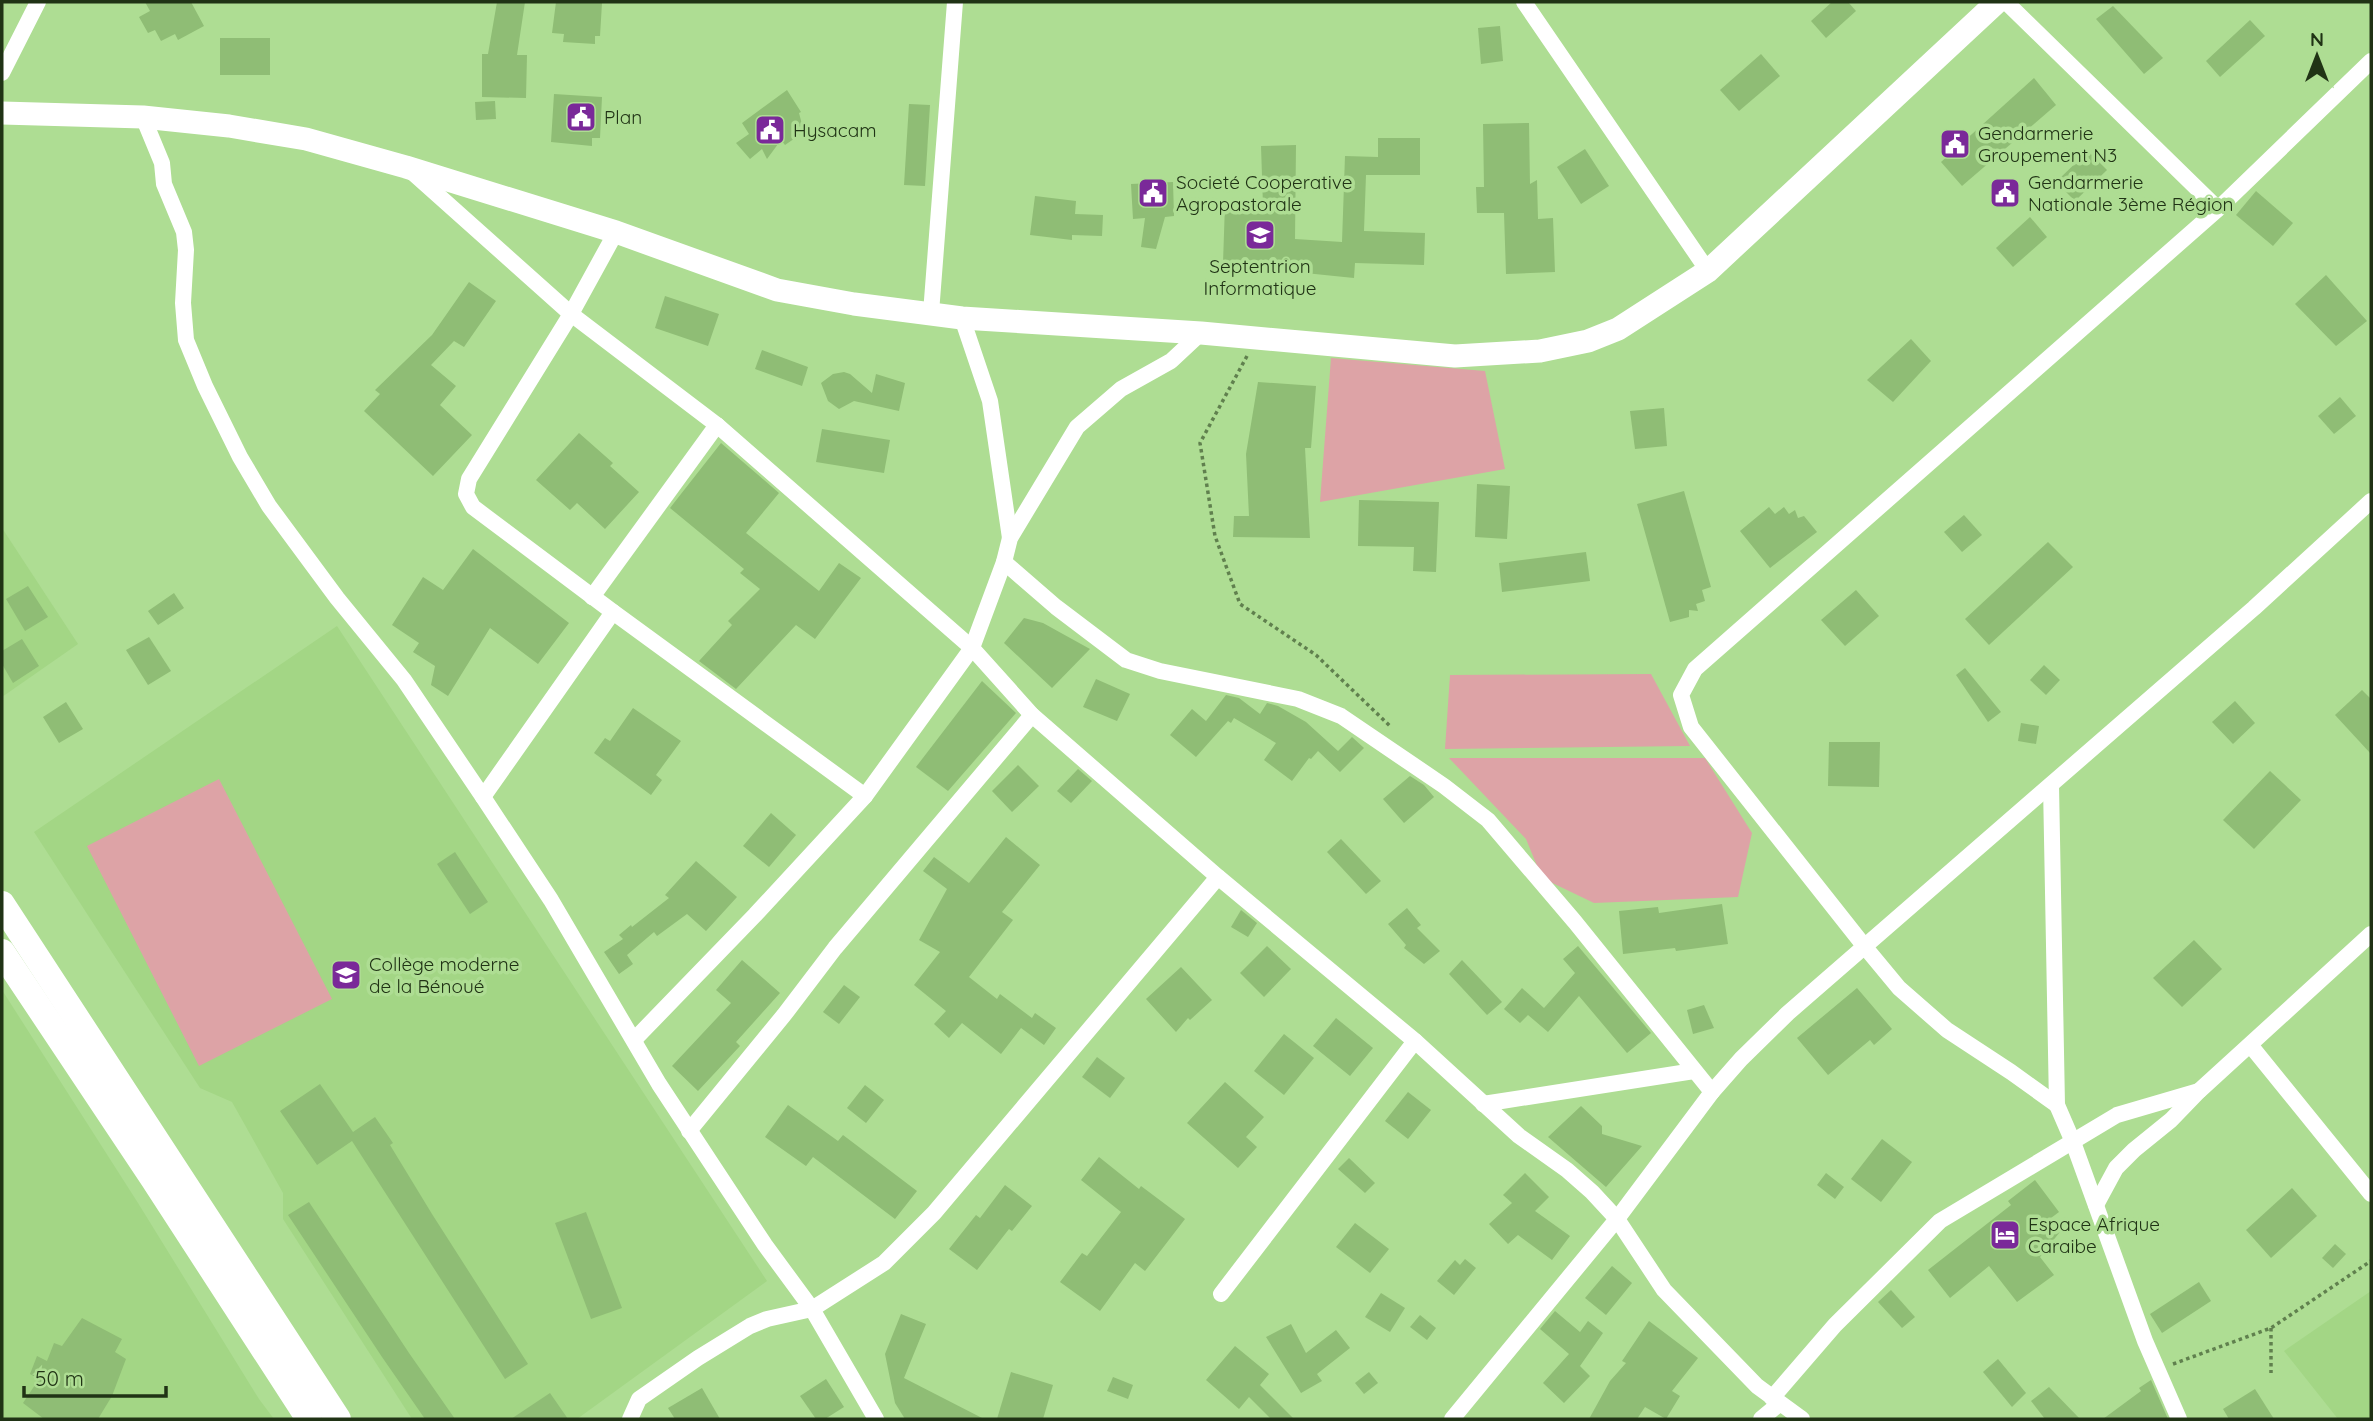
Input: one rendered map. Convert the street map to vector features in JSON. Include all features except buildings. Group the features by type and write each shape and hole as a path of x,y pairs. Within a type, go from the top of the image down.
{"main road":[{"path":"2,904 309,1419"},
{"path":"2,953 338,1419"}],"street":[{"path":"2,73 38,2"},
{"path":"931,313 955,2"},
{"path":"1524,2 1708,271"},
{"path":"2,113 144,117 229,126 306,139 616,232 777,290 854,304 962,318 1201,333 1455,356 1541,351 1588,341 1618,329 1708,271 1997,2"},
{"path":"2006,2 2218,209"},
{"path":"2057,1105 1947,1030 1899,988 1691,727 1681,695 1695,669 2218,209 2371,61"},
{"path":"144,117 162,163 164,184 184,232 186,250 183,303 186,340 234,445 269,506 337,598 404,680 551,900 689,1131 765,1245 812,1309 876,1419"},
{"path":"406,167 571,314 717,425 972,648 1032,715 1218,877 1415,1041 1519,1136 1567,1170 1618,1219 1664,1290 1731,1361 1776,1401 1802,1419"},
{"path":"616,232 571,314 470,479 466,494 473,507 865,796"},
{"path":"962,318 990,401 1010,538"},
{"path":"634,1040 865,796 972,648 1004,562 1010,538 1077,427 1121,389 1171,360 1201,333"},
{"path":"592,597 717,425"},
{"path":"1452,1419 1618,1219 1712,1092 1741,1059 1788,1013 2255,608 2371,501"},
{"path":"1004,562 1056,607 1126,660 1160,671 1298,699 1342,716 1444,786 1488,820 1575,922 1712,1092"},
{"path":"483,797 613,612"},
{"path":"689,1131 887,885 1032,715"},
{"path":"2051,785 2057,1105 2157,1369 2179,1419"},
{"path":"630,1419 639,1399 698,1358 750,1326 767,1319 812,1309 884,1262 934,1213 1218,877"},
{"path":"2096,1205 2116,1168 2134,1150 2171,1120 2199,1091 2371,934"},
{"path":"1221,1294 1415,1041"},
{"path":"2251,1046 2371,1194"},
{"path":"1483,1104 1695,1071"},
{"path":"1761,1419 1835,1325 1940,1221 2117,1115 2199,1091"}],"path":[{"path":"1256,338 1200,443 1215,536 1240,604 1316,655 1393,730"},
{"path":"2157,1369 2271,1328 2371,1261"},
{"path":"2271,1328 2271,1373"}],"shaded area":[{"path":"1331,358 1485,371 1505,469 1320,502"},
{"path":"2,528 78,644 2,697"},
{"name":"Collège moderne de la Bénoué","path":"337,626 767,1281 577,1419 412,1419 283,1219 283,1193 232,1102 200,1088 34,832"},
{"path":"1651,674 1690,746 1445,749 1450,675"},
{"path":"1449,758 1705,758 1752,833 1738,897 1594,903 1542,878 1526,839"},
{"path":"219,779 332,999 199,1066 87,846"},
{"path":"2,990 259,1399 274,1419 2,1419"},
{"path":"2371,1291 2371,1419 2338,1419 2284,1351"}],"place":[{"name":"Plan","path":"581,117"},
{"name":"Hysacam","path":"770,130"},
{"name":"Gendarmerie Groupement N3","path":"1955,144"},
{"name":"Societé Cooperative Agropastorale","path":"1153,193"},
{"name":"Gendarmerie Nationale 3ème Région","path":"2005,193"},
{"name":"Septentrion Informatique","path":"1260,235"},
{"name":"Collège moderne de la Bénoué","path":"346,975"},
{"name":"Espace Afrique Caraibe","path":"2005,1235"}]}
